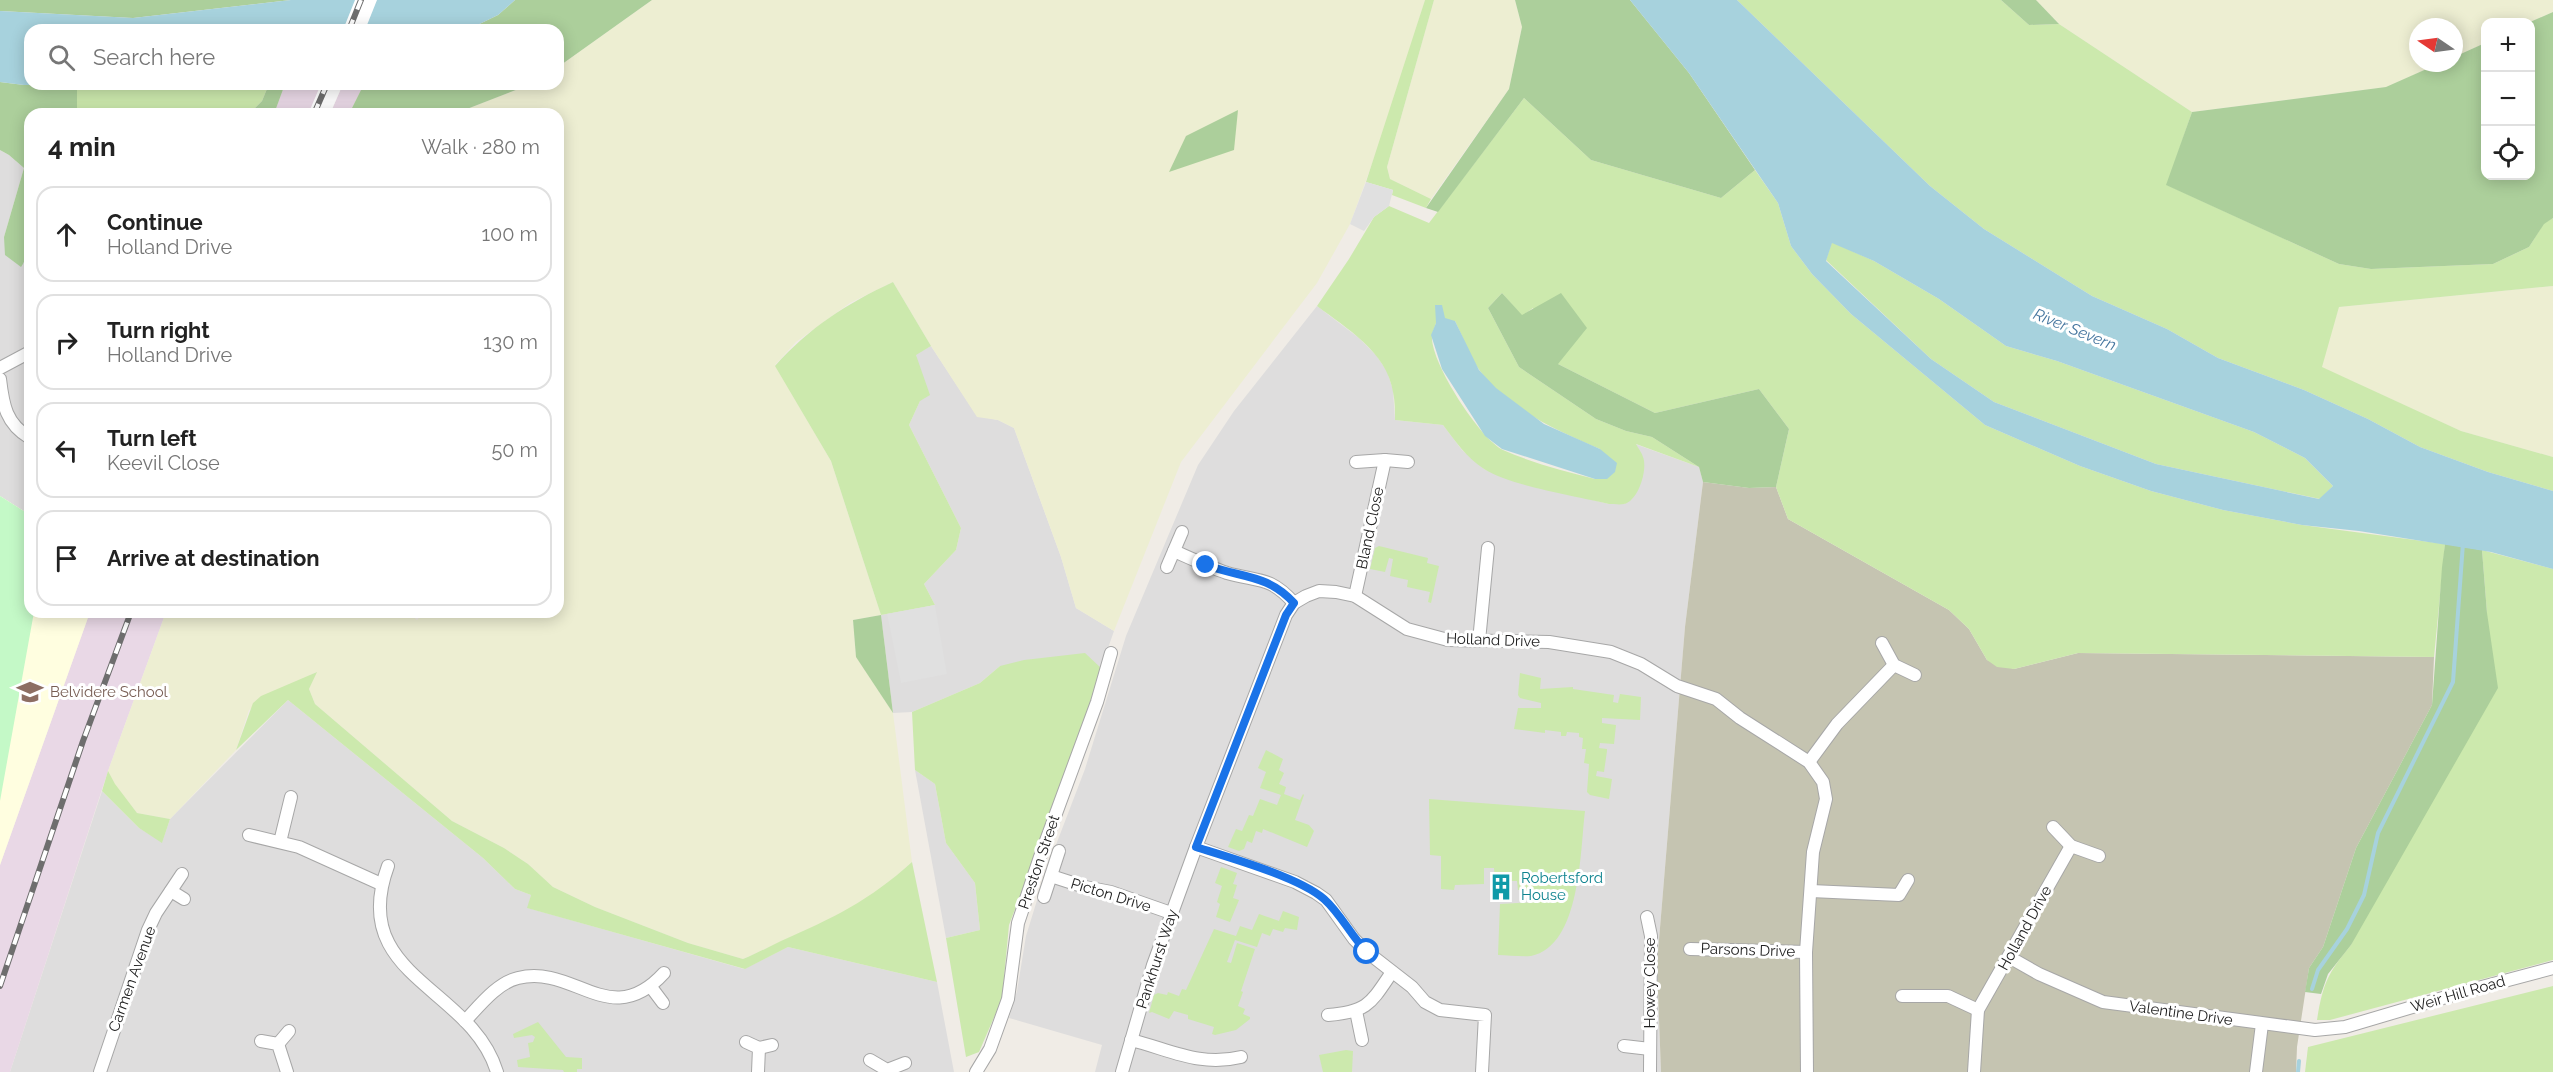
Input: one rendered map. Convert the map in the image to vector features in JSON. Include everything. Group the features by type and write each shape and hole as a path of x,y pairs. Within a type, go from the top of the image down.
{"street":[{"path":"0,368 24,355"},
{"path":"0,379 3,403 8,418 14,427 24,434"},
{"path":"1356,462 1385,460 1408,462"},
{"name":"Bland Close","path":"1355,596 1385,460"},
{"path":"1167,567 1182,532"},
{"path":"1479,641 1488,548"},
{"path":"1174,551 1229,573 1264,580 1284,592 1294,603 1286,615 1196,847 1284,878 1316,893 1326,900 1354,939 1433,1008 1485,1015 1482,1072"},
{"name":"Holland Drive","path":"1294,603 1319,591 1355,596 1407,629 1448,640 1549,642 1590,647 1624,657 1641,664 1677,686 1716,699 1740,718 1809,762 1823,782 1826,799 1813,852 1806,952 1807,1072"},
{"path":"1882,643 1894,665 1915,675"},
{"name":"Preston Street","path":"976,1072 990,1049 1008,999 1018,923 1097,702 1111,653"},
{"path":"1809,762 1837,724 1894,665"},
{"path":"280,842 291,797"},
{"path":"2053,826 2071,846 2098,856"},
{"path":"249,835 323,856 381,884"},
{"name":"Holland Drive","path":"1974,1072 1978,1010 2071,846"},
{"name":"Pankhurst Way","path":"1122,1072 1171,913 1196,847"},
{"path":"1044,897 1059,851"},
{"path":"388,866 378,898 382,930 390,948 407,968 465,1021 487,1050 497,1072"},
{"name":"Carmen Avenue","path":"100,1072 148,930 156,912 182,874"},
{"name":"Picton Drive","path":"1051,876 1085,887 1112,892 1171,913"},
{"path":"1811,891 1899,895 1908,880"},
{"path":"171,891 184,899"},
{"name":"Howey Close","path":"1647,917 1651,936 1650,1072"},
{"name":"Parsons Drive","path":"1690,949 1806,952"},
{"name":"Valentine Drive","path":"2009,957 2039,974 2103,1002 2262,1024 2330,1030 2362,1021"},
{"name":"Weir Hill Road","path":"2362,1021 2553,968"},
{"path":"1328,1015 1356,1011 1366,1007 1392,972"},
{"path":"465,1021 489,997 517,978 548,978 601,996 617,998 631,996 651,987 664,973"},
{"path":"651,987 663,1002"},
{"path":"1902,996 1948,996 1978,1010"},
{"path":"1356,1011 1362,1040"},
{"path":"2256,1072 2262,1024"},
{"path":"278,1044 289,1031"},
{"path":"1131,1040 1171,1050 1216,1067 1241,1057"},
{"path":"261,1041 278,1044"},
{"path":"746,1042 759,1048 772,1045"},
{"path":"278,1044 287,1072"},
{"name":"Howey Close","path":"1624,1046 1650,1049"},
{"path":"758,1072 759,1048"},
{"path":"870,1060 886,1071 905,1063"}],"shaded area":[{"path":"652,0 1425,0 1387,123 1350,224 1317,283 1181,462 1114,631 1076,608 1061,557 1014,428 998,420 977,417 893,282 850,303 796,342 775,365 831,461 881,615 853,620 856,656 893,713 912,862 885,886 862,902 743,959 688,943 595,907 553,887 528,864 504,848 452,821 315,704 309,689 316,672 249,710 236,750 170,819 137,813 114,784 108,771 164,618 414,618 417,620 419,618 564,618 564,108 469,108 516,90 564,90 564,63"},
{"path":"1434,0 1515,0 1522,27 1509,89 1431,199 1390,179 1387,167"},
{"path":"2036,0 2553,0 2553,12 2535,20 2535,18 2481,18 2481,45 2463,53 2463,18 2409,18 2409,72 2420,72 2387,87 2192,112 2059,24"},
{"path":"283,90 319,90 312,108 276,108"},
{"path":"340,90 361,90 352,108 333,108"},
{"path":"0,150 24,168 4,237 24,260 24,511 0,496"},
{"path":"1366,182 1393,190 1389,206 1374,217 1364,231 1350,224"},
{"path":"2553,286 2553,457 2461,431 2321,367 2339,307"},
{"path":"1317,306 1359,338 1376,355 1387,371 1393,390 1395,420 1443,425 1462,450 1484,469 1505,478 1609,504 1625,504 1635,444 1699,467 1703,482 1685,627 1657,964 1661,1072 1095,1072 1102,1045 1009,1018 1017,991 1026,936 1046,871 1085,769 1126,636 1198,465 1234,411"},
{"path":"931,346 977,416 998,420 1014,428 1061,557 1076,608 1114,631 1101,668 1000,666 980,683 912,712 893,713 881,615 935,605 924,584 956,550 961,528 909,425 920,401 916,354"},
{"path":"1703,482 1749,488 1776,487 1788,519 1949,610 1969,629 1987,660 2014,669 2078,653 2434,657 2432,705 2356,848 2323,947 2309,968 2297,1047 2296,1072 1661,1072 1657,964 1685,627"},
{"name":"Belvidere School","path":"0,496 24,511 24,618 88,618 0,865"},
{"path":"935,605 947,674 901,683 887,614"},
{"path":"88,618 164,618 108,771 10,1072 0,1072 0,865"},
{"path":"288,700 483,858 515,889 531,895 528,908 744,969 788,947 937,982 954,1072 10,1072 102,791 139,828 162,842 170,819"},
{"path":"915,770 935,784 946,843 975,883 980,930 946,938"}],"green space":[{"path":"0,0 291,0 133,18 0,11"},
{"path":"515,0 652,0 564,63 564,24 479,24 498,15"},
{"path":"1425,0 1434,0 1387,167 1390,179 1431,199 1426,208 1392,195 1393,190 1366,182"},
{"path":"1515,0 1630,0 1689,73 1755,170 1721,198 1591,160 1524,98 1438,212 1426,208 1509,89 1522,27"},
{"path":"1737,0 2001,0 2029,25 2059,24 2192,112 2167,185 2339,264 2371,269 2493,264 2529,247 2544,223 2553,218 2553,286 2339,307 2322,367 2461,431 2553,457 2553,491 2488,472 2420,447 2368,419 2304,390 2218,358 2167,329 2092,296 1984,229 1930,186"},
{"path":"2001,0 2036,0 2059,24 2029,25"},
{"path":"2553,12 2553,218 2544,224 2529,247 2493,264 2371,269 2339,264 2166,185 2192,112 2386,87 2420,72 2463,72 2463,53 2481,45 2481,180 2535,180 2535,20"},
{"path":"0,82 24,85 24,90 77,90 77,108 24,108 24,168 0,150"},
{"path":"77,90 267,90 262,101 255,108 77,108"},
{"path":"267,90 283,90 276,108 255,108 262,101"},
{"path":"361,90 516,90 469,108 352,108"},
{"path":"1524,98 1591,160 1721,198 1755,170 1778,203 1791,246 1812,274 1851,314 1985,425 2080,466 2151,491 2223,510 2302,525 2445,544 2434,657 2078,653 2014,669 1997,667 1987,660 1969,629 1949,610 1788,519 1776,487 1789,429 1759,389 1655,413 1558,364 1533,308 1522,316 1502,293 1488,308 1519,367 1596,419 1626,431 1652,437 1699,467 1636,444 1644,463 1643,477 1634,497 1624,504 1609,504 1544,490 1496,475 1472,460 1443,425 1395,420 1393,392 1383,365 1364,342 1317,306 1374,217 1389,206 1429,223","holes":["1455,321 1476,365 1492,385 1519,408 1535,418 1600,449 1607,479 1595,479 1537,463 1514,455 1493,443 1458,399 1439,363 1434,348 1432,334 1436,323"]},
{"path":"1238,110 1234,150 1169,172 1186,136"},
{"path":"24,168 24,260 21,267 5,255 4,237"},
{"path":"1832,242 1874,261 1939,299 2006,346 2057,361 2254,432 2305,458 2333,486 2320,499 2156,464 1994,402 1931,359 1826,260"},
{"path":"893,282 931,346 916,355 930,395 920,401 909,425 961,528 956,550 924,584 935,605 881,615 831,461 775,366 815,328 860,299"},
{"path":"1502,293 1522,315 1561,293 1587,328 1558,364 1655,413 1759,389 1789,429 1776,487 1749,488 1703,482 1699,467 1652,437 1626,431 1596,419 1519,367 1488,308"},
{"path":"0,496 24,511 24,618 33,618 0,801"},
{"path":"2445,544 2482,550 2487,613 2498,688 2351,945 2328,974 2321,994 2305,992 2309,968 2323,947 2356,848 2432,705"},
{"path":"1379,546 1428,558 1427,563 1439,566 1431,603 1428,602 1430,592 1407,587 1408,580 1390,576 1393,559 1389,558 1385,572 1370,569 1375,548"},
{"path":"2482,550 2553,569 2553,960 2330,1020 2317,1020 2328,979 2351,945 2487,613"},
{"path":"881,615 893,713 856,657 853,620"},
{"path":"1085,653 1101,668 1076,748 1009,925 1002,999 979,1052 966,1057 946,938 980,930 975,883 946,843 935,784 915,770 912,712 980,683 1000,666 1024,660"},
{"path":"317,672 309,689 315,704 452,821 504,848 528,864 553,887 595,907 688,943 743,959 850,908 881,888 912,862 937,982 788,947 745,969 527,908 531,895 515,889 483,858 288,700 236,750 253,703 261,696"},
{"path":"1520,673 1541,678 1540,689 1573,687 1573,689 1614,695 1613,702 1618,703 1620,694 1641,697 1640,720 1602,718 1602,723 1616,725 1614,744 1600,743 1599,748 1607,749 1607,751 1604,772 1597,771 1596,776 1612,779 1609,799 1590,795 1587,792 1589,764 1584,763 1586,749 1582,749 1583,738 1579,737 1579,733 1567,732 1566,736 1561,736 1561,732 1545,730 1545,733 1514,729 1518,708 1541,708 1541,703 1520,698 1518,695"},
{"path":"1266,750 1283,759 1279,770 1284,773 1279,784 1286,787 1284,794 1300,800 1304,795 1295,820 1309,825 1314,831 1307,847 1263,829 1262,833 1256,831 1252,843 1247,841 1244,849 1239,851 1228,847 1236,829 1242,831 1249,815 1253,816 1260,799 1277,805 1281,795 1260,788 1266,772 1258,768"},
{"path":"108,771 137,813 170,819 162,843 139,828 102,791"},
{"path":"1429,799 1585,811 1575,895 1560,935 1547,949 1531,956 1498,955 1500,904 1537,902 1541,896 1537,891 1518,890 1517,881 1495,881 1494,868 1484,868 1484,884 1455,885 1454,890 1441,889 1441,856 1430,855"},
{"path":"1221,867 1237,873 1233,884 1237,885 1233,898 1239,900 1230,922 1216,917 1220,904 1217,902 1222,886 1215,883"},
{"path":"1283,911 1299,917 1297,930 1285,928 1283,932 1273,929 1270,936 1262,933 1257,947 1235,940 1227,962 1231,963 1237,943 1255,949 1238,1006 1245,1009 1243,1014 1250,1019 1236,1030 1215,1035 1212,1034 1214,1027 1188,1019 1188,1015 1174,1011 1169,1019 1152,1012 1149,1013 1154,995 1158,993 1167,995 1168,992 1179,996 1182,989 1186,990 1214,929 1236,936 1240,926 1252,930 1259,914 1279,921"},
{"path":"2553,986 2553,1072 2305,1072 2308,1047"},
{"path":"538,1022 566,1057 582,1058 582,1069 577,1069 577,1072 564,1072 563,1070 518,1067 517,1060 530,1057 528,1043 533,1042 535,1037 532,1035 514,1038 513,1034"},
{"path":"1346,1050 1353,1051 1352,1072 1323,1072 1319,1055"}],"water":[{"path":"291,0 515,0 498,15 479,24 24,24 24,85 0,82 0,11 133,18"},
{"name":"River Severn","path":"1630,0 1737,0 1930,186 1984,229 2092,296 2167,329 2218,358 2304,390 2368,419 2420,447 2488,472 2553,491 2553,569 2491,552 2359,531 2302,525 2223,510 2151,491 2080,466 1985,425 1851,314 1812,274 1791,246 1778,203 1689,73","holes":["1832,243 1874,261 1939,299 2006,346 2057,361 2254,432 2305,458 2333,486 2319,499 2156,464 1994,402 1931,359 1826,261"]},
{"path":"1435,305 1442,305 1445,318 1455,321 1479,370 1496,388 1544,424 1600,449 1617,463 1615,472 1607,479 1595,479 1502,449 1485,436 1442,369 1431,335 1436,323"}],"pier":[{"path":"355,0 377,0 367,24 345,24"},
{"path":"318,90 340,90 333,108 311,108"}],"waterway":[{"path":"2312,989 2318,970 2347,929 2364,895 2378,833 2453,682 2463,543"},
{"path":"2298,1072 2299,1061"}],"railway":[{"path":"351,24 361,0"},
{"path":"317,108 324,90"},
{"path":"0,986 83,741 129,618"}],"place":[{"name":"Belvidere School","path":"30,692"},
{"name":"Robertsford House","path":"1501,887"}],"route":[{"path":"1206,565 1229,573 1264,580 1275,585 1294,603 1286,615 1241,727 1196,847 1294,882 1316,893 1326,900 1354,939 1367,952"}]}
